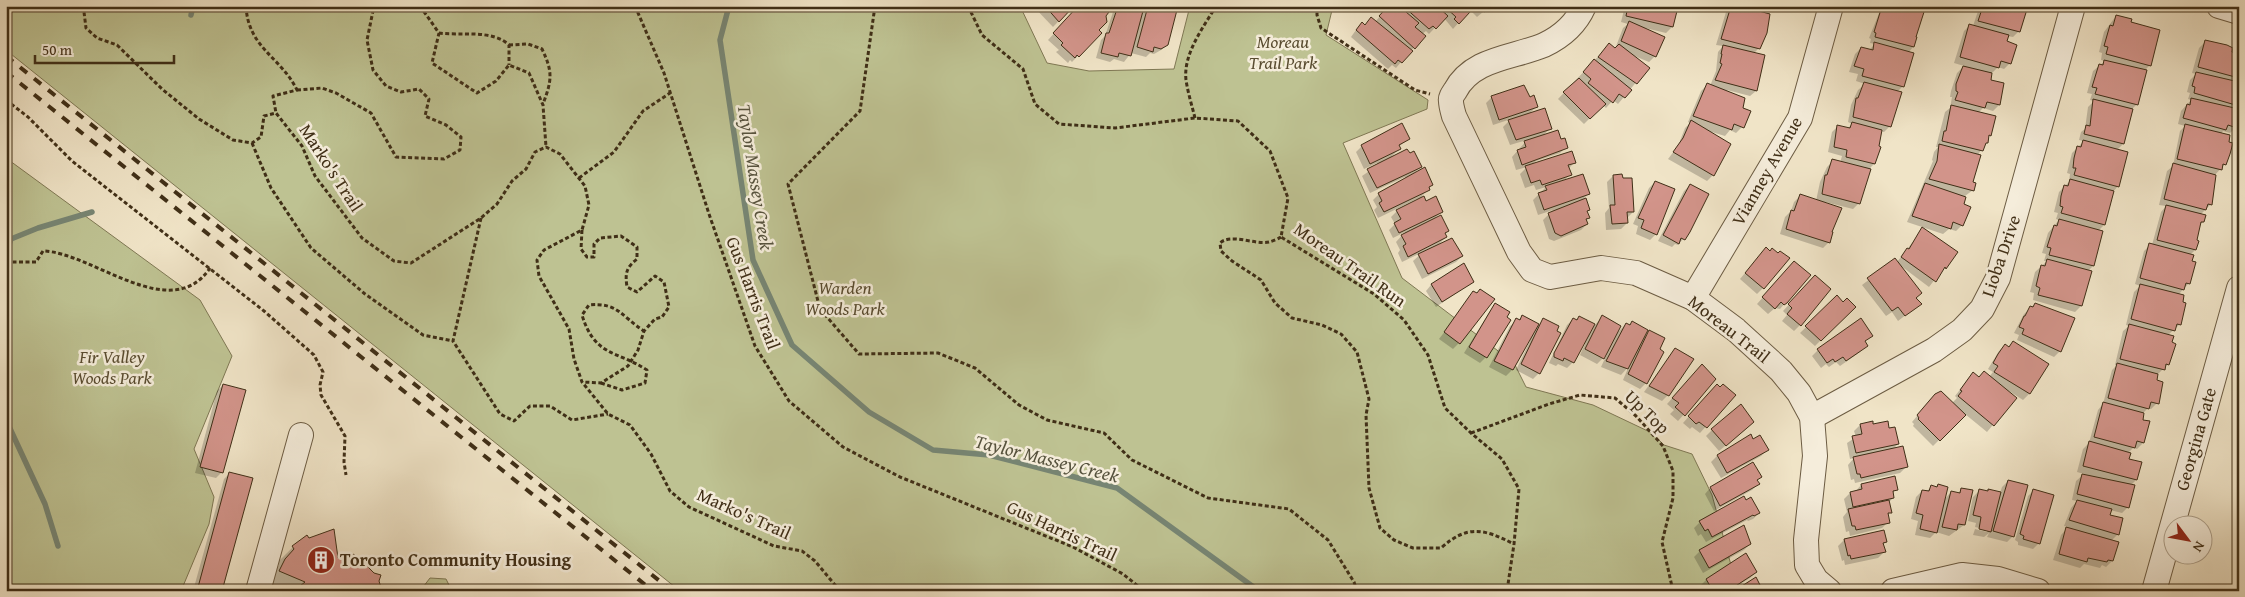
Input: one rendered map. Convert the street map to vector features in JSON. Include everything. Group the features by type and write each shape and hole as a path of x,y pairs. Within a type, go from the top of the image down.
{"street":[{"path":"1450,100 1460,80 1476,68 1508,55 1544,45 1565,32 1579,16 1584,6"},
{"name":"Vianney Avenue","path":"1694,298 1800,118 1831,6"},
{"name":"Lioba Drive","path":"1812,417 1934,350 1962,330 1982,310 1998,278 2073,6"},
{"path":"2219,6 2239,12"},
{"name":"Moreau Trail","path":"1450,100 1457,123 1519,252 1532,270 1550,277 1601,268 1636,274 1694,298 1736,330 1781,371 1799,393 1812,417 1815,456 1806,540 1807,565 1816,580 1829,591"},
{"name":"Georgina Gate","path":"2154,591 2239,288"},
{"path":"258,591 301,435"},
{"path":"1893,591 1962,575 1998,579 2038,591"}],"path":[{"path":"86,6 84,12 86,28 97,38 117,45 162,89 199,119 233,140 252,143 262,137 264,116 276,113 273,96 297,90 322,88 336,93 371,113 396,157 444,159 460,150 461,137 446,125 424,116 429,100 419,89 401,92 393,89 386,86 373,70 368,40 374,6"},
{"path":"246,6 251,32 292,80 297,90"},
{"path":"420,6 439,33 456,36 485,35 502,38 509,45 509,65 496,81 477,93 432,63 439,33"},
{"name":"Gus Harris Trail","path":"635,6 664,74 755,346 789,402 843,447 900,477 1073,547 1123,574 1144,591"},
{"path":"875,6 860,111 788,184 820,309 859,354 938,353 975,368 1018,405 1047,420 1104,433 1132,460 1208,498 1289,509 1328,540 1354,582 1357,591"},
{"name":"Moreau Trail Run","path":"968,6 982,35 1024,69 1035,104 1059,124 1115,128 1195,118 1238,120 1270,151 1288,198 1281,238 1374,294 1404,320 1428,356 1445,408 1471,433 1502,458 1519,489 1507,591"},
{"path":"1195,118 1186,79 1187,60 1216,6"},
{"path":"1317,6 1321,28 1416,90 1450,100"},
{"path":"509,45 528,44 542,49 550,66 551,83 543,105"},
{"path":"509,65 529,73 543,105 546,147 560,154 585,186 589,205 582,230 581,249 588,257 594,257 594,244 600,238 621,236 637,247 637,259 628,266 625,275 627,287 637,292 655,276 664,282 669,306 662,317 655,319 644,331 638,350 628,366 602,383"},
{"path":"579,178 614,152 644,112 670,93"},
{"path":"6,100 28,117 72,161 264,311 314,355 323,372 320,385 321,395 346,436 344,462 346,475"},
{"name":"Marko's Trail","path":"276,113 302,146 315,176 362,238 394,260 411,263 481,218 497,204 512,181 526,169 535,152 546,147"},
{"path":"252,143 271,188 311,248 365,294 423,335 453,341"},
{"path":"481,218 453,341 500,414 514,421 530,406 550,406 572,420 608,414"},
{"name":"Marko's Trail","path":"582,230 544,250 537,260 539,276 569,329 574,359 582,382 608,414 630,425 651,454 670,490 689,507 774,546 802,551 816,561 840,591"},
{"path":"1281,238 1270,242 1232,239 1223,240 1220,243 1221,250 1232,261 1260,280 1275,303 1292,318 1322,325 1341,334 1357,352 1369,399 1366,415 1369,488 1380,528 1394,540 1413,548 1441,548 1455,535 1471,530 1490,532 1514,544"},
{"path":"6,262 36,262 44,251 55,252 72,256 102,271 136,284 169,290 190,287 203,278 210,268"},
{"path":"582,382 602,383 622,390 645,383 647,370 632,360 611,354 600,347 586,328 582,315 590,305 602,303 614,306 632,323 644,331"},
{"name":"Up Top","path":"1471,433 1549,404 1580,395 1615,398 1636,416 1663,446 1674,471 1672,498 1662,542 1673,591"}],"green space":[{"name":"Warden Woods Park","path":"6,6 1020,6 1047,63 1089,71 1174,69 1190,6 1333,6 1326,35 1428,100 1427,109 1343,143 1402,278 1514,363 1526,387 1593,405 1652,433 1664,445 1692,454 1712,495 1738,591 680,591 6,50"},
{"name":"Fir Valley Woods Park","path":"6,158 200,300 232,356 194,449 214,497 209,524 181,591 6,591"},
{"path":"430,578 446,579 452,591 420,591"}],"building":[{"path":"1045,6 1074,6 1059,22"},
{"path":"1078,6 1104,6 1109,12 1106,16 1107,22 1099,30 1102,33 1079,57 1077,55 1075,58 1061,45 1063,43 1053,33"},
{"path":"1118,6 1128,6 1143,11 1131,56 1119,53 1118,57 1101,53 1106,33 1109,33"},
{"path":"1148,6 1178,6 1168,45 1161,49 1154,47 1153,52 1137,47"},
{"path":"1388,6 1399,6 1419,23 1415,27 1426,36 1415,49 1379,16"},
{"path":"1403,6 1437,6 1448,16 1436,29 1433,26 1429,29"},
{"path":"1444,6 1467,6 1465,8 1470,12 1459,24 1454,19 1456,17"},
{"path":"1478,6 1492,6 1484,12"},
{"path":"1628,6 1678,7 1673,27 1626,16"},
{"path":"1731,6 1740,6 1770,14 1767,33 1760,49 1721,39"},
{"path":"1882,6 1903,6 1924,12 1914,47 1875,37 1876,33 1874,32"},
{"path":"1983,6 2028,6 2020,32 1978,21"},
{"path":"2116,15 2132,19 2131,22 2160,30 2151,66 2106,54 2108,47 2104,46 2110,25 2113,26"},
{"path":"1371,17 1413,51 1402,63 1398,60 1395,64 1356,30 1362,22 1365,25"},
{"path":"1629,21 1665,37 1656,57 1621,41"},
{"path":"1969,24 2009,35 2007,41 2017,45 2011,64 2001,61 1999,68 1960,57"},
{"path":"2205,40 2227,45 2233,48 2232,52 2239,54 2239,78 2198,67"},
{"path":"1874,42 1914,53 1904,87 1862,76 1864,69 1854,66 1861,47 1873,50"},
{"path":"1609,43 1615,48 1619,44 1650,68 1637,84 1598,57"},
{"path":"1723,45 1765,55 1757,91 1715,80 1722,64 1720,63"},
{"path":"1594,59 1632,90 1625,98 1619,94 1613,103 1588,83 1591,79 1583,72"},
{"path":"2104,60 2147,70 2138,105 2095,94 2097,88 2092,87 2099,64 2103,65"},
{"path":"1963,66 1992,73 1991,80 2004,83 2000,105 1987,102 1985,108 1955,100 1958,92 1956,91 1956,84"},
{"path":"2196,72 2239,82 2239,106 2194,93 2195,87 2192,86"},
{"path":"1579,78 1606,104 1590,119 1563,92"},
{"path":"1864,82 1902,92 1891,127 1853,117 1856,98 1858,98"},
{"path":"1707,83 1745,98 1743,108 1751,111 1744,128 1734,124 1732,130 1693,116"},
{"path":"1524,85 1530,97 1534,95 1538,107 1499,120 1491,96"},
{"path":"2191,98 2239,109 2237,128 2228,125 2226,130 2183,118 2187,104 2190,105"},
{"path":"2093,99 2133,109 2124,144 2084,134 2086,125 2090,126"},
{"path":"1951,105 1996,116 1991,136 1989,135 1988,143 1986,143 1983,151 1942,141"},
{"path":"1545,108 1552,129 1516,140 1508,120"},
{"path":"1691,120 1731,144 1714,176 1673,152 1683,138"},
{"path":"1852,122 1882,130 1879,146 1881,147 1875,164 1846,157 1847,150 1834,147 1837,125 1850,128"},
{"path":"1402,123 1410,139 1399,145 1401,149 1370,164 1361,145"},
{"path":"2185,124 2230,135 2229,142 2233,143 2226,165 2223,164 2222,170 2177,159"},
{"path":"1558,130 1561,139 1565,138 1568,148 1522,165 1517,150 1526,147 1524,141"},
{"path":"2083,140 2128,152 2119,187 2074,175 2076,168 2073,168 2074,158 2077,146 2081,147"},
{"path":"1939,144 1981,155 1973,182 1976,183 1974,191 1929,179 1937,161"},
{"path":"1407,149 1410,153 1414,151 1422,167 1377,188 1367,169"},
{"path":"1572,151 1576,163 1568,165 1572,175 1542,185 1540,180 1531,183 1525,166"},
{"path":"1832,159 1871,169 1860,204 1822,194 1825,175 1827,175"},
{"path":"2173,163 2216,175 2212,205 2208,204 2206,210 2164,199"},
{"path":"1425,167 1433,185 1429,187 1430,190 1384,212 1379,203 1382,201 1378,193"},
{"path":"1583,174 1590,194 1544,210 1538,193 1547,190 1545,186"},
{"path":"1622,174 1623,178 1632,178 1634,212 1627,212 1628,223 1612,224 1610,205 1615,205 1613,175"},
{"path":"2070,179 2114,191 2105,225 2061,213 2063,207 2060,206 2061,196 2064,185 2068,186"},
{"path":"1655,181 1675,189 1657,235 1641,228 1644,220 1638,218"},
{"path":"1925,183 1966,197 1964,204 1971,207 1963,226 1953,222 1951,229 1912,216"},
{"path":"1690,184 1709,194 1690,232 1685,240 1681,238 1679,244 1663,235"},
{"path":"1800,194 1842,208 1832,232 1830,243 1786,229 1791,210 1794,211"},
{"path":"1424,196 1426,201 1436,196 1443,212 1399,233 1394,223 1401,219 1396,210"},
{"path":"1586,198 1590,210 1587,211 1590,218 1586,219 1588,224 1561,236 1555,233 1548,213"},
{"path":"2166,205 2206,215 2204,222 2201,222 2196,250 2157,240"},
{"path":"1441,215 1449,231 1445,233 1447,237 1408,257 1403,246 1406,244 1401,235"},
{"path":"2059,219 2103,231 2094,266 2049,255 2051,248 2047,247 2054,225 2057,226"},
{"path":"1922,227 1958,252 1946,269 1945,267 1936,282 1901,257 1907,248 1909,249"},
{"path":"1452,238 1463,256 1428,274 1418,254"},
{"path":"2149,243 2194,255 2192,261 2196,262 2190,284 2186,283 2184,290 2140,278"},
{"path":"1766,247 1770,251 1772,248 1778,253 1780,251 1790,258 1764,289 1745,273"},
{"path":"1895,258 1922,293 1916,298 1922,304 1905,316 1898,307 1892,311 1867,278"},
{"path":"2047,259 2092,271 2082,306 2038,295 2040,288 2036,286 2041,265 2045,266"},
{"path":"1794,261 1811,275 1787,303 1784,305 1781,302 1775,309 1762,297"},
{"path":"1464,263 1474,282 1442,302 1431,284"},
{"path":"1815,275 1831,289 1801,326 1787,314 1792,308 1788,304"},
{"path":"2140,284 2184,295 2183,302 2186,303 2181,325 2177,324 2175,331 2131,319"},
{"path":"1480,289 1495,299 1460,344 1444,332 1473,291 1477,293"},
{"path":"1837,295 1843,302 1847,298 1856,307 1821,341 1805,326"},
{"path":"1495,303 1510,312 1507,317 1511,320 1487,358 1469,347"},
{"path":"2035,303 2075,318 2061,352 2022,334 2024,329 2019,327 2030,306 2033,307"},
{"path":"1522,315 1539,324 1513,370 1494,361 1516,318 1520,320"},
{"path":"1602,315 1621,326 1604,359 1585,349"},
{"path":"1579,316 1595,324 1574,363 1564,358 1563,361 1554,357 1554,353 1573,318 1577,320"},
{"path":"1543,318 1559,326 1557,331 1561,333 1540,374 1521,364"},
{"path":"1861,318 1873,336 1865,341 1868,346 1846,361 1843,357 1835,362 1833,359 1827,363 1817,349"},
{"path":"1632,321 1648,330 1628,369 1606,361 1626,323 1630,325"},
{"path":"2129,324 2174,336 2172,342 2176,344 2169,365 2166,364 2165,370 2120,359"},
{"path":"1649,330 1665,338 1660,349 1664,352 1647,384 1628,374"},
{"path":"2013,341 2049,364 2030,394 1994,372 1998,366 1993,363 1998,354 2005,344 2009,347"},
{"path":"1675,348 1694,359 1669,396 1649,386"},
{"path":"2117,363 2158,374 2157,380 2163,382 2159,404 2151,402 2149,409 2108,398"},
{"path":"1702,364 1716,379 1685,416 1675,407 1679,403 1672,398"},
{"path":"1984,371 2017,398 1994,426 1958,396 1973,372 1979,377"},
{"path":"223,384 246,390 223,473 200,467"},
{"path":"1717,384 1720,387 1723,384 1736,395 1707,428 1699,422 1696,424 1688,416"},
{"path":"1941,391 1966,415 1940,441 1918,419 1917,415 1935,394"},
{"path":"2103,402 2144,413 2143,420 2150,421 2144,443 2137,441 2135,448 2094,437"},
{"path":"1741,404 1754,422 1726,446 1711,429"},
{"path":"1873,421 1873,424 1888,421 1889,428 1895,427 1899,444 1856,453 1852,436 1862,434 1860,424"},
{"path":"1751,434 1753,439 1760,435 1769,450 1727,473 1717,455"},
{"path":"2089,441 2131,453 2129,459 2142,462 2137,480 2083,466"},
{"path":"1903,446 1908,467 1861,478 1860,474 1857,474 1853,457"},
{"path":"1753,462 1762,477 1757,480 1760,484 1720,506 1710,487"},
{"path":"229,472 253,478 222,591 197,591"},
{"path":"2082,474 2135,485 2129,508 2077,494"},
{"path":"1895,476 1898,490 1893,491 1894,498 1853,507 1850,492 1862,489 1861,484"},
{"path":"2008,480 2028,485 2014,537 1993,531"},
{"path":"1938,484 1948,487 1937,533 1920,529 1923,515 1916,513 1922,490 1929,491 1931,485 1937,487"},
{"path":"1961,488 1973,490 1965,525 1958,524 1957,530 1942,527 1951,491 1960,493"},
{"path":"1979,489 2001,492 1991,532 1979,529 1981,517 1973,515"},
{"path":"2033,489 2054,495 2040,544 2023,539 2024,536 2020,534"},
{"path":"1744,496 1746,500 1751,497 1760,513 1712,537 1708,529 1705,531 1699,521"},
{"path":"1889,500 1892,513 1888,513 1890,523 1856,530 1855,526 1852,526 1848,509"},
{"path":"2077,500 2112,509 2110,515 2123,518 2119,535 2069,520"},
{"path":"1744,525 1751,544 1709,568 1699,550"},
{"path":"2066,527 2119,542 2113,561 2108,560 2107,562 2088,558 2087,562 2059,554"},
{"name":"Toronto Community Housing","path":"334,529 338,558 348,558 354,554 356,560 365,564 374,573 381,575 379,581 382,591 303,591 300,586 305,582 279,571 285,559 294,549 292,546 307,535 309,538"},
{"path":"1884,530 1887,542 1883,543 1886,552 1851,559 1850,555 1848,556 1844,539"},
{"path":"1746,553 1757,572 1728,591 1713,591 1706,579"},
{"path":"1756,577 1763,591 1734,591"}],"waterway":[{"path":"191,15 193,6"},
{"name":"Taylor Massey Creek","path":"729,6 720,40 753,260 792,345 869,412 933,450 989,455 1117,488 1259,591"},
{"path":"6,253 11,239 38,228 92,212"},
{"path":"6,420 45,504 58,546"}],"railway":[{"path":"6,56 672,591"},
{"path":"6,72 653,591"}],"place":[{"name":"Toronto Community Housing","path":"321,560"}],"park label":[{"name":"Moreau Trail Park","path":"1283,52"}]}
